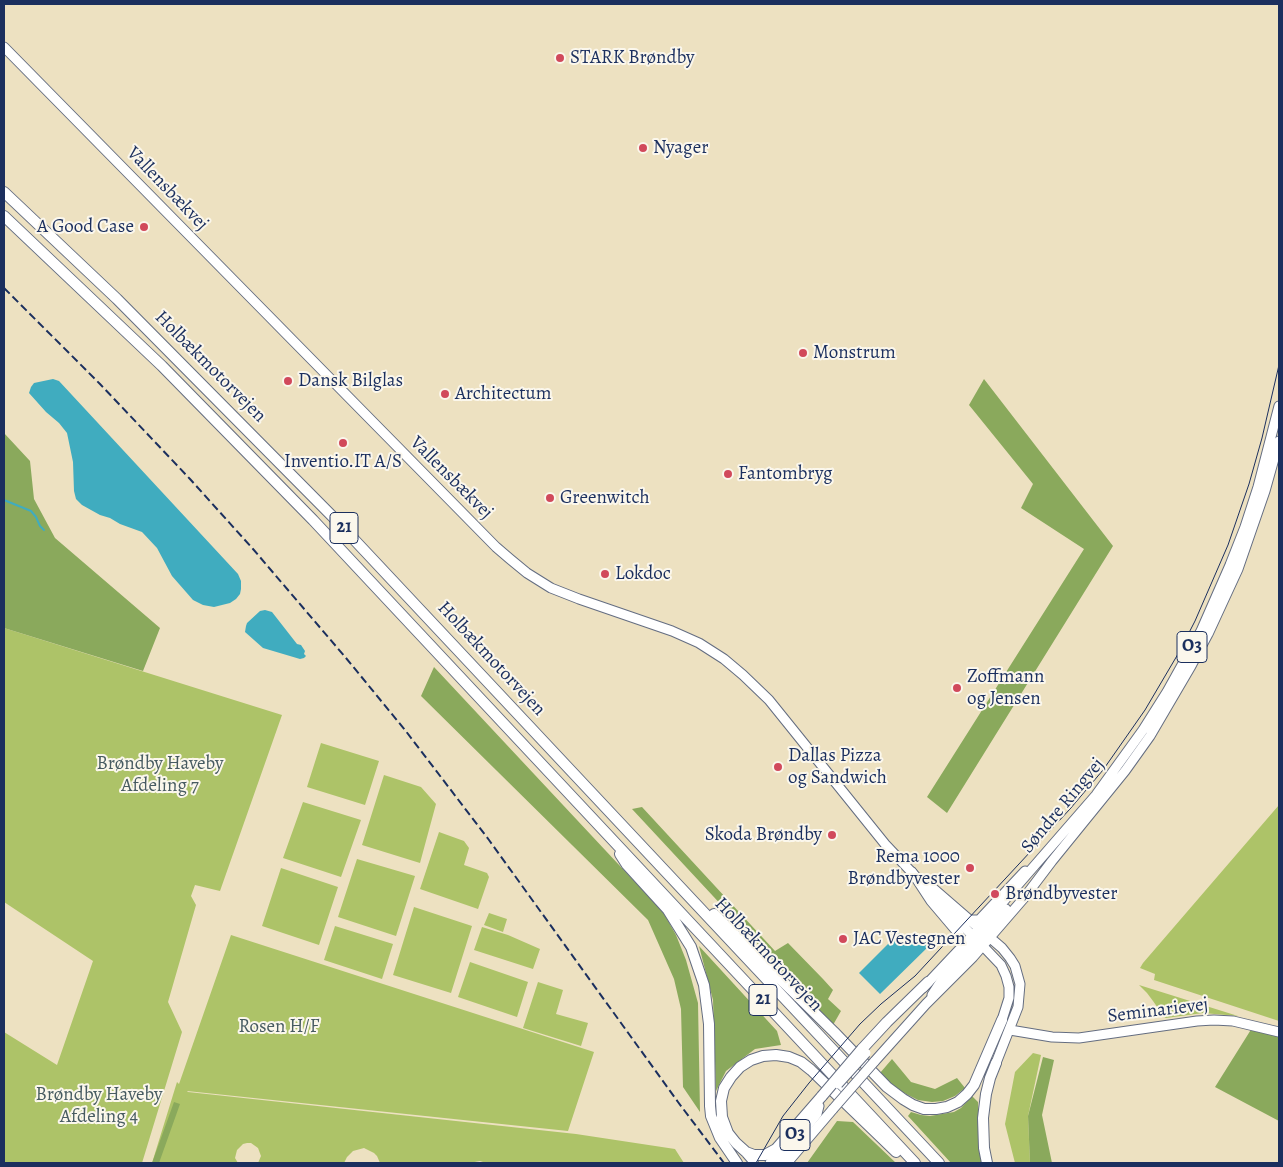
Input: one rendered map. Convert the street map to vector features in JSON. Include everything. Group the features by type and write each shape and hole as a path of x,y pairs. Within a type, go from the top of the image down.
{"highway":[{"name":"Holbækmotorvejen","path":"4,192 117,299 332,516 939,1163"},
{"name":"Holbækmotorvejen","path":"4,217 162,366 313,520 915,1163"},
{"path":"611,838 627,865 668,910 691,947 704,984 709,1024 710,1106 713,1121 720,1138 737,1163"},
{"path":"671,877 716,916 887,1087 913,1105 936,1109 947,1107 958,1102 967,1094 974,1085 1002,1020"},
{"path":"750,1160 754,1155 765,1155 776,1149 822,1101 887,1022 928,982"},
{"path":"750,1160 732,1138 722,1118 721,1101 724,1088 740,1067 751,1060 763,1056 776,1055 789,1057 801,1062 811,1070 908,1163"},
{"path":"987,1163 984,1148 983,1118 986,1094 996,1063"},
{"path":"720,1138 750,1160"}],"main road":[{"name":"Vallensbækvej","path":"4,47 510,560 551,588 579,600 682,635 699,643 729,663 769,700 885,844 1002,965 1009,987 1009,998 1002,1020"},
{"name":"Søndre Ringvej","path":"1044,855 1096,795 1138,737 1167,692 1201,631 1245,527 1279,406"},
{"name":"Søndre Ringvej","path":"787,1163 926,1004 978,940 1024,898 1125,771 1150,736 1208,634 1238,568 1265,491 1279,440"},
{"path":"971,920 979,920 1032,863 1044,855"},
{"path":"978,940 983,940 985,933 1023,890 1035,873 1044,855"},
{"name":"Vallensbækvej","path":"912,872 936,890 1002,948 1015,966 1020,984 1018,1007 996,1063"},
{"path":"912,872 931,901 959,934 963,947"},
{"name":"Søndre Ringvej","path":"928,982 963,947 978,940"},
{"name":"Seminarievej","path":"1012,1026 1040,1035 1079,1038 1196,1020 1214,1020 1232,1021 1279,1032"},
{"path":"778,1163 817,1114 822,1101"},
{"name":"O3","path":"770,1163 822,1101"}],"green space":[{"path":"984,379 1113,546 947,813 927,797 1084,549 1021,508 1033,484 969,405"},
{"path":"4,433 30,461 34,499 55,538 160,628 143,671 4,628"},
{"path":"4,628 282,715 220,891 195,885 191,896 196,905 168,1002 182,1032 142,1163 4,1163 4,1032 57,1065 93,961 4,902"},
{"path":"434,667 663,912 676,935 686,960 698,1003 700,1112 683,1087 681,1009 674,979 648,920 421,696"},
{"path":"321,743 379,761 365,805 307,787"},
{"path":"384,775 421,787 436,804 420,863 362,845"},
{"path":"303,802 361,820 341,877 283,858"},
{"path":"1279,805 1279,1021 1154,980 1155,974 1140,968"},
{"path":"642,807 775,951 788,943 833,990 828,999 841,1011 833,1025 632,809"},
{"path":"439,832 464,841 469,848 464,865 487,873 489,877 478,909 420,889"},
{"path":"357,859 415,876 396,936 338,917"},
{"path":"281,868 338,887 319,945 262,926"},
{"path":"414,907 472,926 451,993 393,975"},
{"path":"489,913 507,919 503,932 484,925"},
{"path":"335,926 393,944 382,979 324,960"},
{"path":"482,927 508,935 540,949 533,969 474,950"},
{"name":"Rosen H/F","path":"231,935 594,1052 568,1131 188,1092 576,1134 675,1149 684,1163 486,1163 480,1161 469,1163 380,1163 374,1153 364,1148 353,1151 344,1163 258,1163 261,1156 258,1148 251,1143 247,1143 237,1150 235,1158 238,1163 152,1163 177,1082 179,1084"},
{"path":"699,946 777,1031 781,1045 755,1049 726,1071 716,1091 713,1000"},
{"path":"470,962 528,982 517,1017 458,997"},
{"path":"538,982 563,990 556,1014 588,1023 581,1046 523,1028"},
{"path":"1139,985 1238,1016 1203,1013 1166,1018 1162,1016 1153,1001"},
{"path":"1252,1028 1279,1035 1279,1121 1215,1087"},
{"path":"1033,1053 1041,1055 1028,1116 1030,1163 1015,1163 1005,1124 1015,1072"},
{"path":"1043,1057 1054,1060 1042,1115 1052,1163 1030,1163 1028,1116"},
{"path":"892,1059 911,1082 935,1089 957,1078 965,1088 955,1096 943,1101 918,1100 896,1089 880,1073"},
{"path":"972,1096 978,1102 979,1145 984,1163 951,1163 908,1116 911,1112 930,1116 954,1112 961,1108"},
{"path":"174,1102 180,1104 159,1163 152,1163"},
{"path":"837,1121 853,1122 896,1163 807,1163"}],"water":[{"path":"53,379 59,381 238,574 241,581 241,589 236,599 230,603 214,607 203,605 193,600 172,576 157,548 142,532 100,515 82,505 76,499 73,462 67,433 29,393 34,383"},
{"path":"260,611 272,612 297,644 301,645 305,651 304,654 306,656 304,658 300,659 263,648 245,632 247,623"},
{"path":"899,933 931,944 880,994 859,973"}],"waterway":[{"path":"4,500 31,511 44,530"}],"tram line":[{"path":"756,1163 783,1116 809,1083 860,1024 915,976 1070,809 1103,770 1145,710 1195,621 1228,545 1249,484 1279,365"}],"railway":[{"path":"4,288 100,384 190,479 253,549 346,658 405,730 489,840 724,1163"}],"place":[{"name":"STARK Brøndby","path":"560,58"},
{"name":"Nyager","path":"643,148"},
{"name":"A Good Case","path":"144,227"},
{"name":"Monstrum","path":"803,353"},
{"name":"Dansk Bilglas","path":"288,381"},
{"name":"Architectum","path":"445,394"},
{"name":"Inventio.IT A/S","path":"343,443"},
{"name":"Fantombryg","path":"728,474"},
{"name":"Greenwitch","path":"550,498"},
{"name":"Lokdoc","path":"605,574"},
{"name":"Zoffmann og Jensen","path":"957,688"},
{"name":"Dallas Pizza og Sandwich","path":"778,767"},
{"name":"Skoda Brøndby","path":"832,835"},
{"name":"Rema 1000 Brøndbyvester","path":"970,868"},
{"name":"Brøndbyvester","path":"995,894"},
{"name":"JAC Vestegnen","path":"843,939"}],"park label":[{"name":"Brøndby Haveby Afdeling 7","path":"160,775"},
{"name":"Brøndby Haveby Afdeling 4","path":"99,1106"}]}
